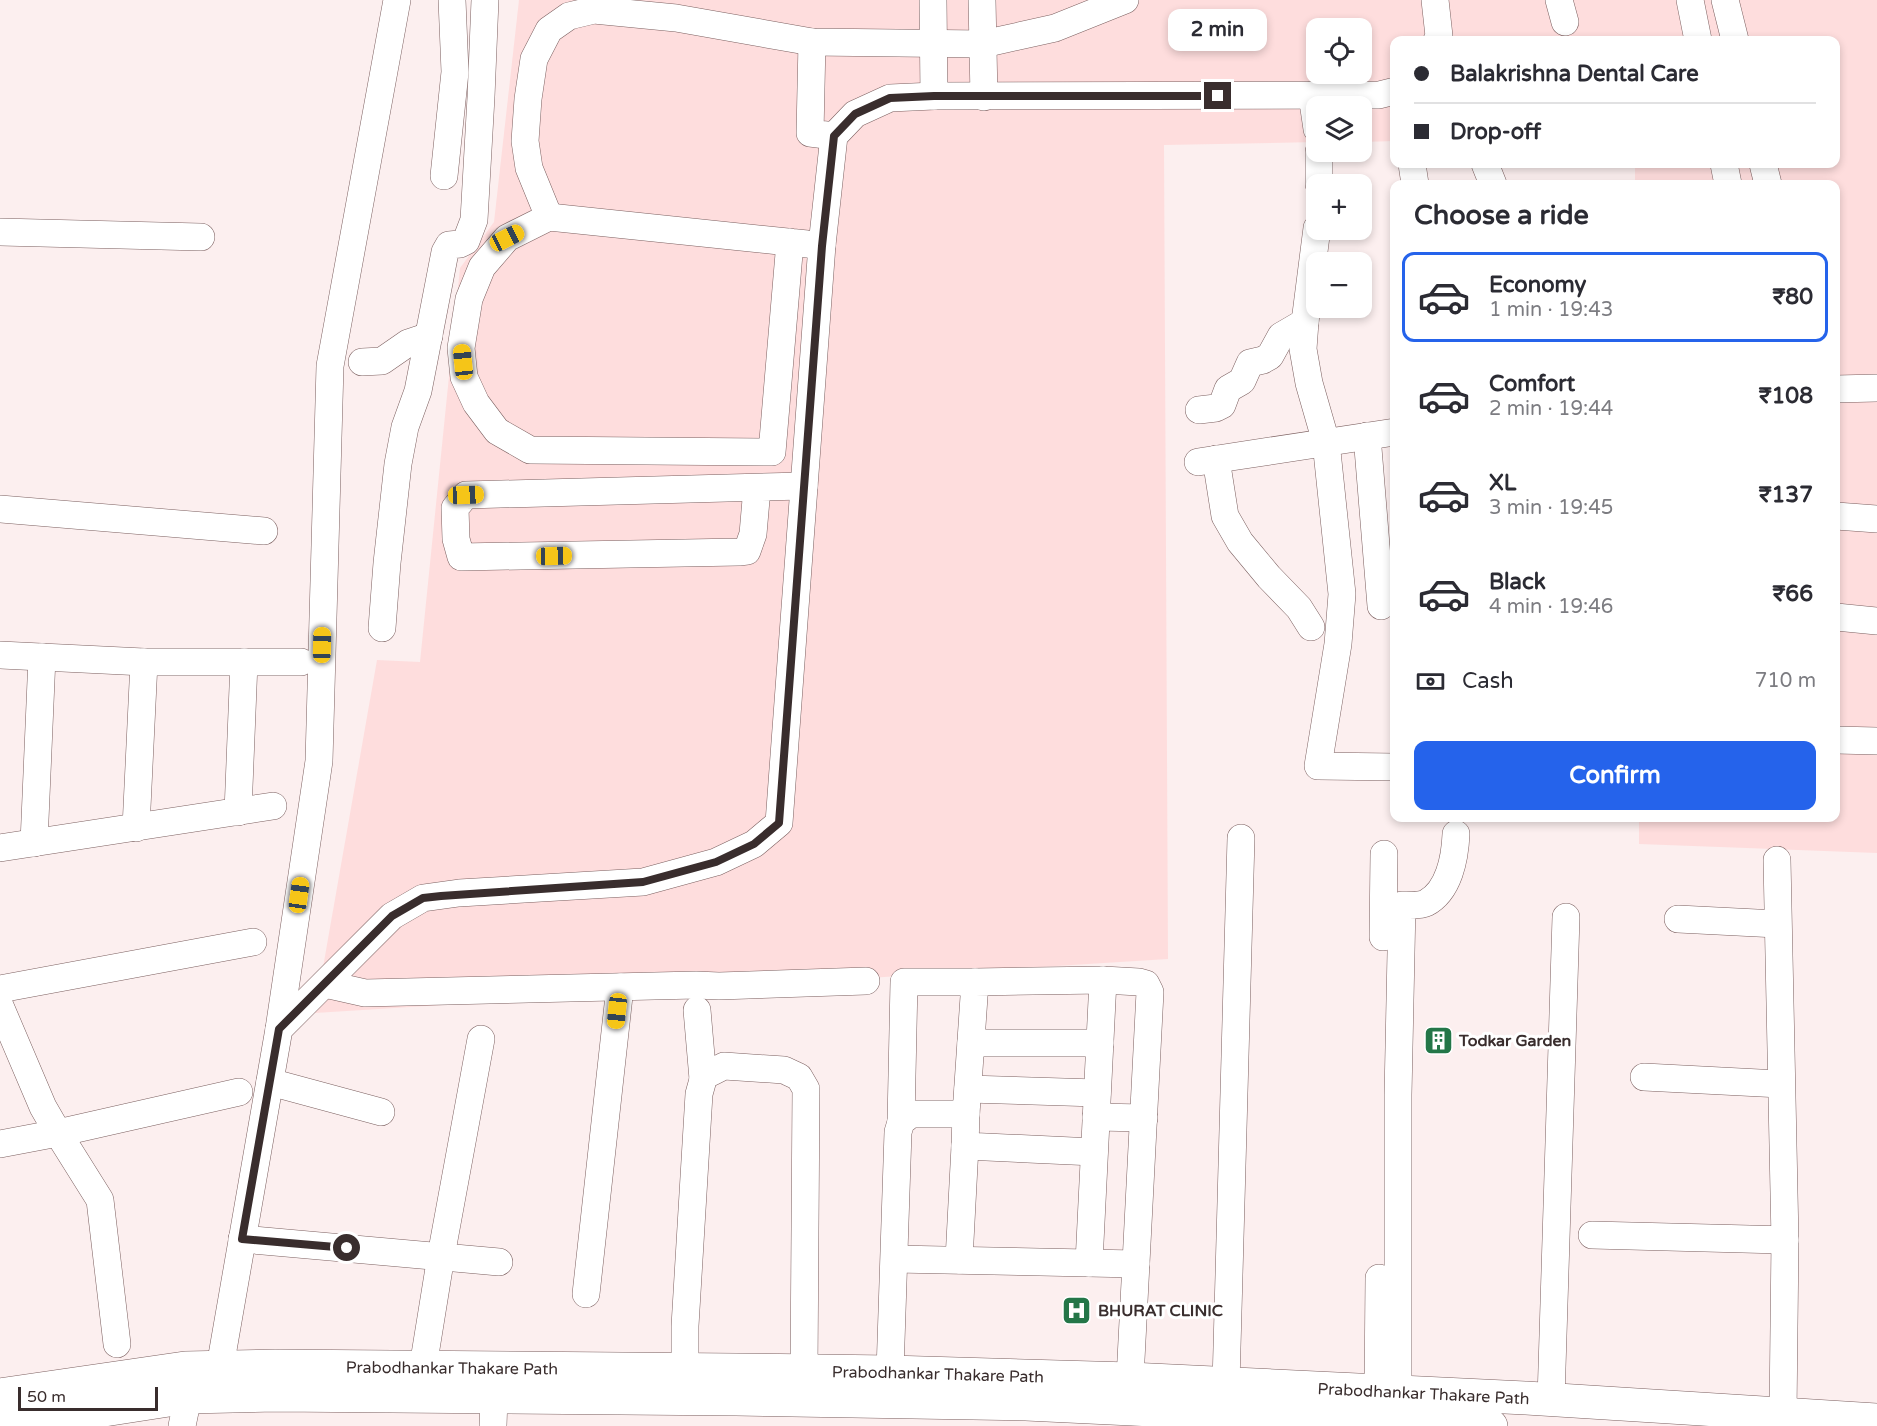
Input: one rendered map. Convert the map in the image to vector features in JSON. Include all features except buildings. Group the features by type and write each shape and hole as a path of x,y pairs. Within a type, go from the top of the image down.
{"main road":[{"name":"Prabodhankar Thakare Path","path":"0,1395 185,1368 685,1369 890,1372 1027,1390 1073,1416 1151,1418 1222,1408 1388,1408 1551,1400 1877,1419"},
{"name":"Prabodhankar Thakare Path","path":"0,1426 185,1412 275,1395 493,1411 736,1399 1027,1390 1130,1379 1222,1408 1306,1422 1388,1408 1472,1426"}],"street":[{"path":"220,1367 279,1029 319,761 330,366 397,0"},
{"path":"444,176 455,72 452,0"},
{"path":"382,628 398,464 405,427 418,391 445,252 449,245 466,241 474,220 482,97 485,0"},
{"path":"933,0 934,96"},
{"path":"982,0 984,97"},
{"path":"549,217 529,168 525,141 528,99 534,59 549,30 569,16 594,10 676,18 812,42 983,44 1055,28 1125,0"},
{"path":"1435,0 1439,36"},
{"path":"1690,0 1697,36"},
{"path":"1725,0 1734,36"},
{"path":"812,42 810,133 834,136"},
{"path":"279,1029 392,916 423,898 459,893 643,882 716,862 754,844 779,823 822,246 834,136 855,114 890,98 934,96 1312,95 1390,92"},
{"path":"790,242 772,452 530,450 496,431 476,403 464,377 461,348 469,299 482,267 507,238 549,217 790,242 822,246"},
{"path":"0,232 201,237"},
{"path":"1315,240 1305,322 1304,349 1309,383 1326,442 1342,594 1338,644 1318,766 1390,767"},
{"path":"1199,410 1222,405 1228,389 1242,381 1250,363 1270,356 1281,336 1305,322"},
{"path":"362,362 382,361 408,343 429,336"},
{"path":"1840,389 1877,388"},
{"path":"1311,627 1299,608 1240,542 1225,516 1207,460 1390,433"},
{"path":"1367,436 1381,606"},
{"path":"757,488 753,534 747,551 461,557 456,539 455,508 466,495 804,486"},
{"path":"0,509 264,531"},
{"path":"1840,516 1877,519"},
{"path":"1840,617 1877,621"},
{"path":"0,655 144,662 301,662"},
{"path":"34,843 42,657"},
{"path":"136,828 144,662"},
{"path":"238,812 244,662"},
{"path":"1840,740 1877,741"},
{"path":"0,848 273,806"},
{"path":"1388,1408 1402,905 1425,904 1443,889 1455,851 1456,834"},
{"path":"1222,1408 1241,838"},
{"path":"1384,854 1388,1408"},
{"path":"1777,860 1785,1240 1783,1414"},
{"path":"1551,1400 1566,917"},
{"path":"1678,920 1777,924"},
{"path":"0,989 253,942"},
{"path":"1089,1263 1103,980"},
{"path":"890,1372 898,1132 901,1122 903,982 1103,980 1139,982 1146,984 1150,992 1130,1379"},
{"path":"325,984 366,993 866,981"},
{"path":"959,1260 975,982"},
{"path":"586,1294 620,987"},
{"path":"0,1006 44,1107 100,1200 117,1344"},
{"path":"685,1369 685,1326 699,1094 703,1079 697,1010"},
{"path":"423,1367 481,1039"},
{"path":"971,1043 1100,1043"},
{"path":"703,1079 704,1076 724,1066 784,1070 799,1077 806,1089 804,1371"},
{"path":"1644,1077 1781,1084"},
{"path":"270,1082 381,1112"},
{"path":"0,1143 58,1133 239,1092"},
{"path":"901,1122 911,1114 967,1102 1097,1105 1144,1118"},
{"path":"965,1146 1094,1152"},
{"path":"1592,1235 1785,1240"},
{"path":"242,1239 499,1262"},
{"path":"895,1259 1136,1264"}],"shaded area":[{"path":"519,0 1877,0 1877,853 1639,844 1639,822 1840,822 1840,180 1635,180 1635,168 1840,168 1840,36 1390,36 1390,141 1372,142 1372,96 1306,96 1306,142 1164,145 1168,959 315,1013 377,660 420,662 460,268 494,222"}],"place":[{"name":"Todkar Garden","path":"1438,1040"},
{"name":"BHURAT CLINIC","path":"1077,1310"}],"route":[{"path":"347,1248 242,1239 279,1029 392,916 423,898 459,893 643,882 716,862 754,844 779,823 822,246 834,136 855,114 890,98 1218,96"}]}
